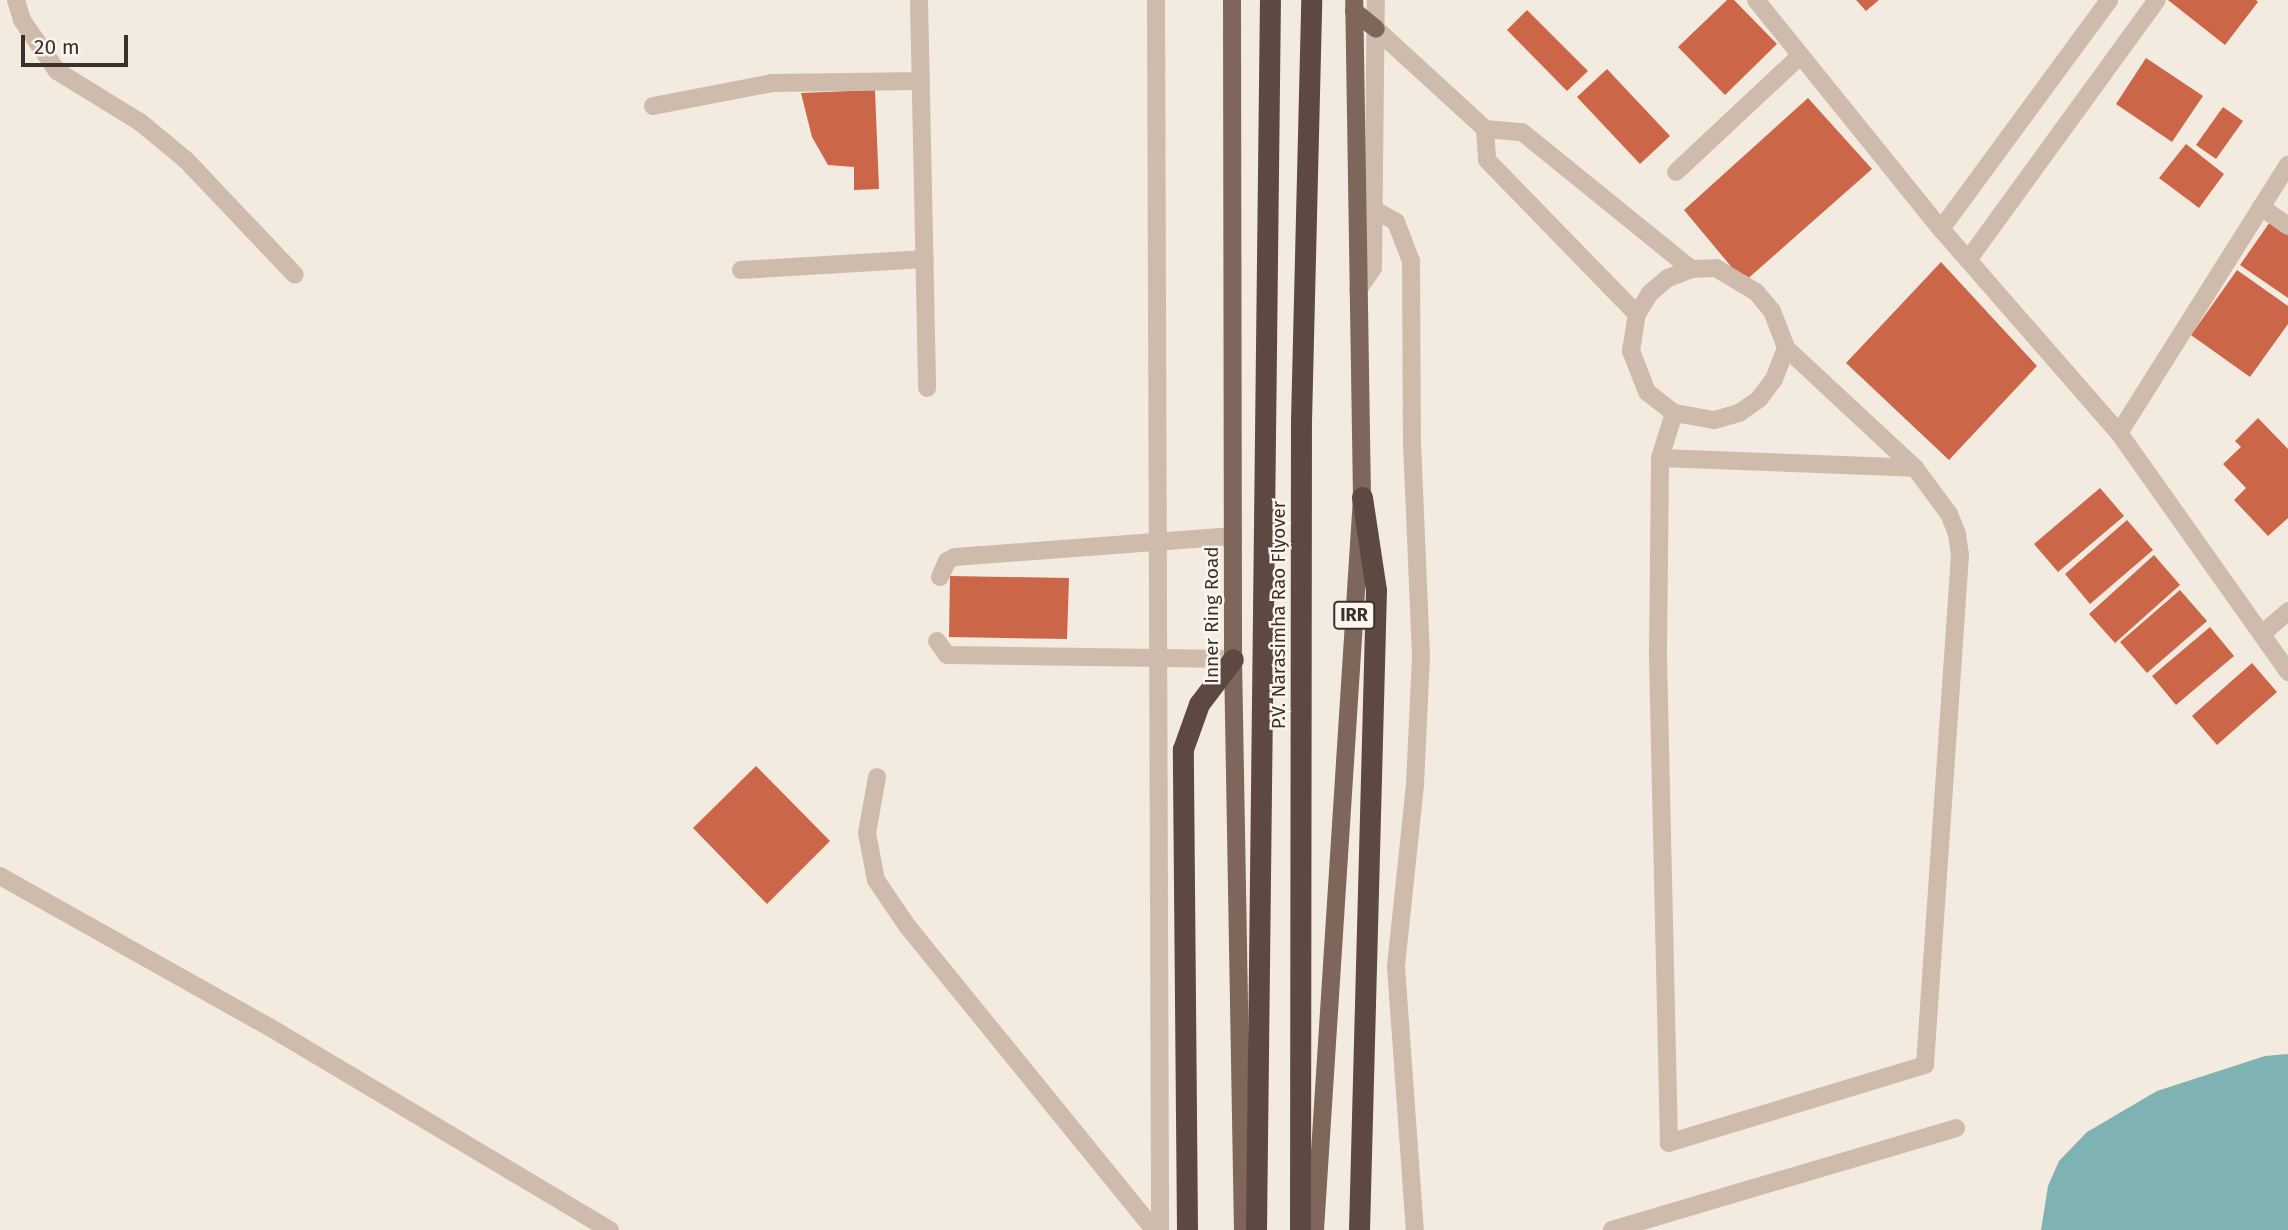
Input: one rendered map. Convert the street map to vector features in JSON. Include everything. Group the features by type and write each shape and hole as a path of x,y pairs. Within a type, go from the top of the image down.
{"highway":[{"name":"P.V. Narasimha Rao Flyover","path":"1256,1230 1270,0"},
{"name":"P.V. Narasimha Rao Flyover","path":"1300,1230 1301,435 1311,0"},
{"path":"1359,1230 1376,590 1362,497"},
{"path":"1187,1221 1183,749 1199,704 1233,659"}],"main road":[{"name":"Inner Ring Road","path":"1232,0 1233,659 1243,1230"},
{"path":"1354,6 1376,29"},
{"name":"IRR","path":"1315,1230 1362,497 1354,6"}],"street":[{"path":"16,0 22,20 57,71 140,122 186,160 295,275"},
{"path":"919,0 927,388"},
{"path":"1156,0 1160,1230"},
{"path":"1358,290 1372,274 1376,0"},
{"path":"1756,0 1941,229 2119,433 2288,672"},
{"path":"1941,229 2109,0"},
{"path":"1968,260 2157,0"},
{"path":"1376,29 1485,129 1522,132 1691,269"},
{"path":"1676,172 1800,56"},
{"path":"653,106 772,83 921,81"},
{"path":"1485,129 1487,160 1637,314"},
{"path":"2119,433 2288,165"},
{"path":"2261,208 2288,226"},
{"path":"1373,209 1396,222 1411,261 1412,442 1421,657 1415,785 1396,967 1415,1230"},
{"path":"741,270 925,259"},
{"path":"1674,413 1660,458 1658,614 1669,1143 1925,1065 1960,555 1949,514 1915,468 1786,348 1772,311 1756,292 1716,268 1691,269 1659,285 1637,314 1631,341 1635,370 1647,392 1674,413 1714,419 1739,413 1759,399 1774,379 1786,348"},
{"path":"1660,458 1915,468"},
{"path":"940,577 947,561 955,557 1233,536"},
{"path":"2262,634 2288,611"},
{"path":"937,641 947,655 1233,659"},
{"path":"877,777 867,833 876,880 916,937 1154,1230"},
{"path":"0,876 281,1034 610,1230"},
{"path":"1612,1230 1956,1128"}],"water":[{"path":"2288,1054 2288,1230 2041,1230 2048,1186 2059,1161 2087,1132 2157,1091 2265,1056"}],"building":[{"path":"1727,0 1734,0 1777,44 1725,95 1678,47"},
{"path":"1856,0 1879,0 1866,11"},
{"path":"2168,0 2256,0 2258,2 2225,45"},
{"path":"1527,10 1588,71 1567,91 1507,30"},
{"path":"2146,58 2203,96 2172,142 2116,104"},
{"path":"1607,69 1670,136 1640,164 1577,97"},
{"path":"875,90 879,189 854,190 854,167 828,165 812,137 801,93"},
{"path":"1808,98 1872,169 1744,282 1684,210"},
{"path":"2223,107 2243,121 2216,159 2196,145"},
{"path":"2186,144 2224,174 2199,208 2159,178"},
{"path":"2272,219 2288,231 2288,298 2240,265"},
{"path":"1941,262 2037,366 1949,460 1846,363"},
{"path":"2237,270 2288,306 2288,324 2250,377 2191,335"},
{"path":"2258,418 2288,449 2288,518 2268,536 2234,500 2246,488 2223,464 2241,447 2235,441"},
{"path":"2100,488 2124,516 2058,572 2034,544"},
{"path":"2127,520 2153,550 2090,604 2065,574"},
{"path":"2154,555 2180,585 2115,643 2089,614"},
{"path":"950,576 1069,578 1067,639 949,637"},
{"path":"2180,590 2207,621 2147,673 2120,642"},
{"path":"2210,627 2234,656 2176,705 2152,676"},
{"path":"2252,663 2277,692 2217,745 2192,716"},
{"path":"756,766 830,841 767,904 693,828"}]}
